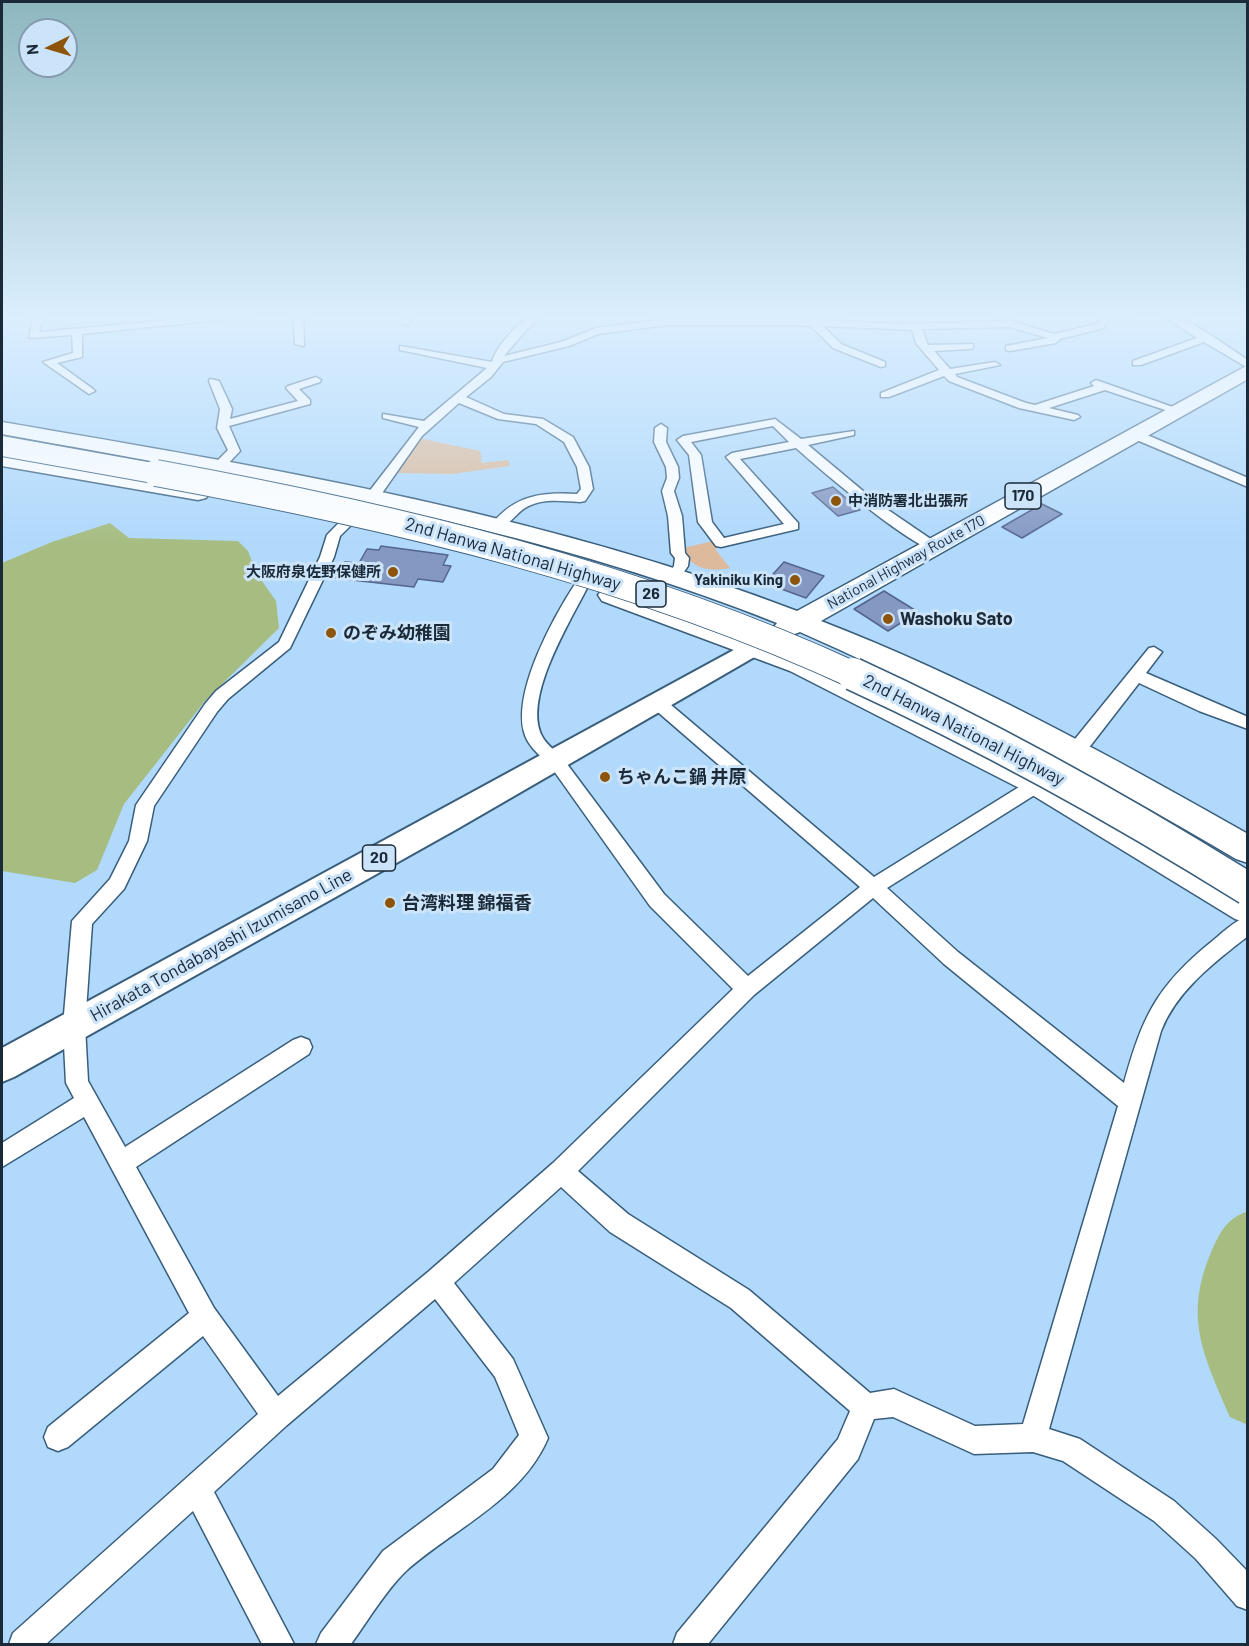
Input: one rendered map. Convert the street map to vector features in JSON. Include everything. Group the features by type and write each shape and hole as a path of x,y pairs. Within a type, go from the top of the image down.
{"highway":[{"name":"National Highway Route 170","path":"754,647 1213,391"},
{"name":"26","path":"2,428 373,496 499,524 674,576 799,622 962,695 1075,752 1248,850"},
{"name":"2nd Hanwa National Highway","path":"2,437 349,501 581,558 685,593 850,658 958,708 1179,828 1248,870"},
{"name":"2nd Hanwa National Highway","path":"2,446 203,483 419,527 570,567 642,591 833,665 962,727 1081,789 1248,889"},
{"name":"26","path":"2,459 345,522 464,548 582,584 800,664 1040,785 1248,909"}],"main road":[{"name":"Hirakata Tondabayashi Izumisano Line","path":"2,1066 555,760 754,647"}],"street":[{"path":"218,391 226,409 223,428 234,451 219,466"},
{"path":"224,424 306,402 295,391"},
{"path":"276,1416 205,1317 77,1083 74,1026 82,921 117,884 138,841 145,805 211,708 222,695 285,645 327,557 334,535 373,496 427,425 466,391"},
{"path":"885,395 895,391"},
{"path":"980,391 1033,409 1074,417"},
{"path":"1033,409 1067,402 1088,391"},
{"path":"1120,391 1178,411"},
{"path":"458,398 502,417 539,421 569,440 583,467 587,489 580,498 533,497 507,515 499,524"},
{"path":"387,416 427,425"},
{"path":"850,433 797,443 732,457 793,526 721,543 705,522 695,455 683,440 775,422 797,443 884,516 933,547"},
{"path":"815,423 830,437"},
{"path":"661,428 660,442 672,467 673,478 668,491 675,516 678,553 682,558 681,566 674,576"},
{"path":"1136,435 1248,483"},
{"path":"582,584 534,686 531,730 538,744 555,760 657,900 747,988"},
{"path":"24,1644 276,1416 437,1281 561,1172 747,988 873,887 1040,785 1075,752 1154,651"},
{"path":"1136,675 1205,707 1248,723"},
{"path":"658,702 873,887 951,958 1130,1102"},
{"path":"1032,1438 1154,1022 1171,992 1202,961 1248,924"},
{"path":"121,1163 301,1047"},
{"path":"2,1156 88,1102"},
{"path":"561,1172 619,1224 740,1299 866,1407"},
{"path":"332,1644 394,1562 503,1479 534,1438 504,1368 437,1281"},
{"path":"58,1437 205,1317"},
{"path":"866,1407 894,1402 974,1440 1032,1438 1070,1449 1164,1511 1206,1549 1248,1595"},
{"path":"688,1644 848,1449 866,1407"},
{"path":"196,1488 279,1644"}],"shaded area":[{"path":"419,438 480,451 482,463 508,460 510,466 452,474 395,473"},
{"path":"110,523 129,538 238,541 248,551 257,574 276,601 279,628 205,701 124,804 97,870 75,883 2,871 2,563 52,542"},
{"path":"713,541 718,548 715,549 730,568 715,570 695,565 683,548"}],"building":[{"name":"中消防署北出張所","path":"833,487 860,510 838,516 812,493"},
{"path":"1042,504 1062,514 1022,538 1002,527"},
{"name":"大阪府泉佐野保健所","path":"381,546 448,555 443,565 451,566 443,582 418,579 414,587 334,578 345,562 359,563 367,549 379,550"},
{"name":"Yakiniku King","path":"784,562 824,576 806,598 765,583"},
{"name":"Washoku Sato","path":"884,591 918,612 888,631 854,609"}],"waterway":[{"path":"1248,1234 1234,1256 1226,1276 1221,1315 1230,1355 1248,1399"}],"place":[{"name":"中消防署北出張所","path":"836,501"},
{"name":"大阪府泉佐野保健所","path":"393,572"},
{"name":"Yakiniku King","path":"795,580"},
{"name":"Washoku Sato","path":"888,619"},
{"name":"のぞみ幼稚園","path":"331,633"},
{"name":"ちゃんこ鍋 井原","path":"605,777"},
{"name":"台湾料理 錦福香","path":"390,903"}]}
